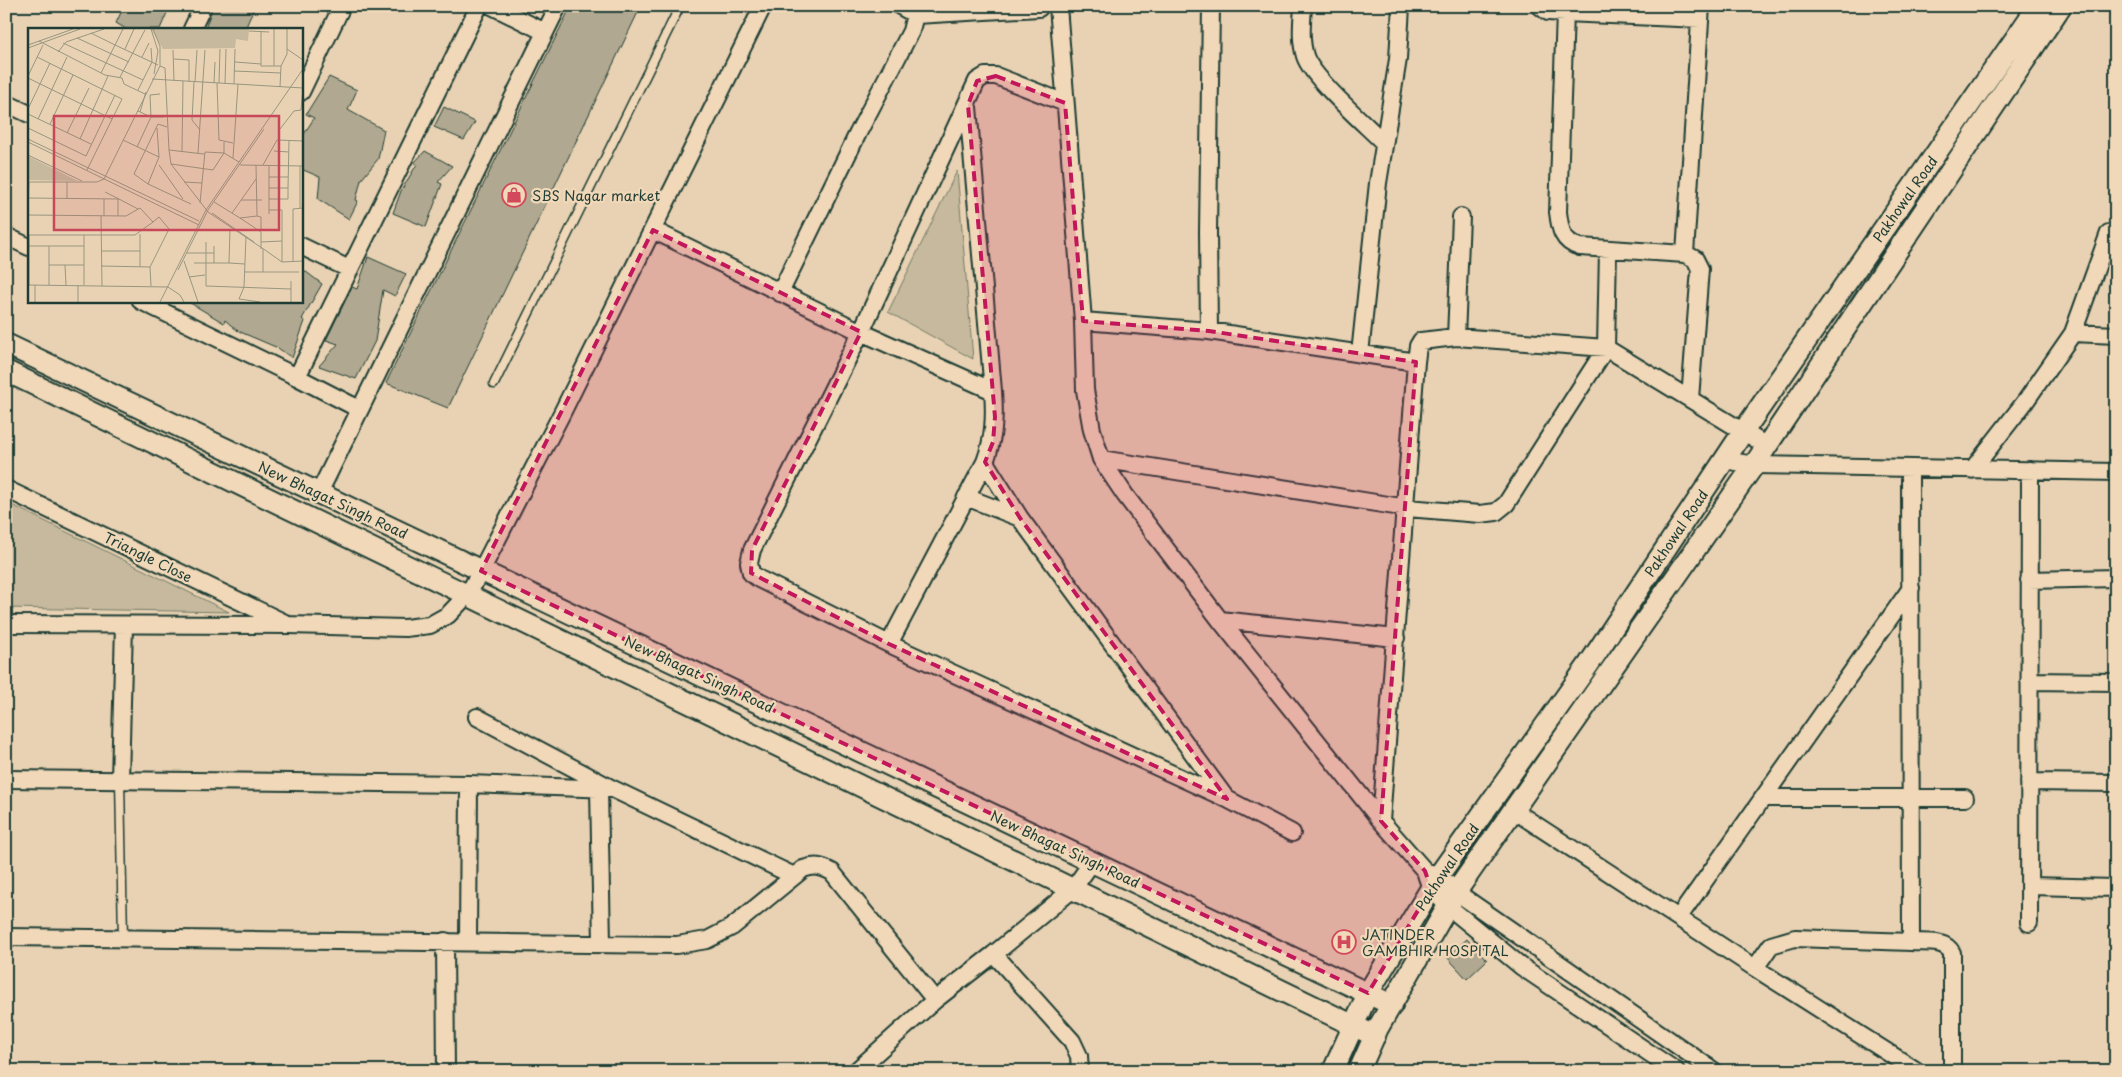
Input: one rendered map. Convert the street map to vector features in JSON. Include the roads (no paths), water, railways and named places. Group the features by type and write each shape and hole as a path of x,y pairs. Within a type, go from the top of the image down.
{"street":[{"path":"192,28 203,6"},
{"path":"302,90 342,6"},
{"path":"297,378 479,6"},
{"path":"492,6 545,32"},
{"path":"308,517 359,408 558,6"},
{"name":"Triangle Close","path":"6,624 289,625 405,628 430,625 448,616 468,594 481,570 654,230 763,6"},
{"path":"900,6 917,10 1039,8"},
{"path":"1058,6 1083,321 1085,390 1092,430 1101,459 1125,495 1220,620 1381,821 1432,878 1522,966 1661,1066 1676,1071"},
{"path":"1209,331 1208,223 1211,6"},
{"path":"1303,6 1302,41 1306,59 1321,79 1384,142"},
{"path":"1360,354 1384,142 1398,59 1401,6"},
{"path":"1540,6 1548,12 1565,13 1701,13 1685,254"},
{"name":"Pakhowal Road","path":"1333,1071 1368,993 1432,878 1588,664 1743,432 2038,6"},
{"name":"Pakhowal Road","path":"1359,1071 1392,1004 1453,900 1513,810 1767,446 2061,6"},
{"path":"780,293 858,133 911,31 917,10"},
{"path":"1565,13 1560,227 1562,235 1571,244 1608,249 1685,254 1696,259 1700,269 1690,399"},
{"path":"1065,104 996,76 985,76 977,81 968,105 862,332 752,550 749,563 751,573 759,579 889,644 1227,799 1292,833"},
{"path":"6,103 28,114"},
{"path":"889,644 985,462 992,442 995,417 968,105"},
{"path":"1456,337 1461,217"},
{"path":"654,230 862,332 993,391"},
{"path":"1972,470 2025,402 2073,332 2109,233 2116,233"},
{"path":"6,236 28,246"},
{"path":"302,246 349,269"},
{"path":"1101,459 1407,508 1480,514 1496,512 1506,504 1606,348 1608,249"},
{"path":"143,302 359,408"},
{"path":"1083,321 1209,331 1416,362"},
{"path":"2073,332 2116,335"},
{"path":"1381,821 1407,508 1416,362 1418,346 1422,341 1456,337 1606,348 1767,446"},
{"name":"New Bhagat Singh Road","path":"6,344 1392,1004"},
{"name":"New Bhagat Singh Road","path":"6,370 1354,1024 1375,1036"},
{"path":"1724,460 1754,465 1807,464 1910,469 2116,472"},
{"path":"985,462 1020,518 1227,799"},
{"path":"1910,469 1911,942"},
{"path":"2029,923 2030,470"},
{"name":"Triangle Close","path":"6,489 289,625"},
{"path":"966,497 1020,518"},
{"path":"2029,580 2116,578"},
{"path":"1679,917 1911,588"},
{"path":"1220,620 1396,638"},
{"path":"120,780 124,625"},
{"path":"2029,681 2116,682"},
{"path":"478,717 606,789 794,876"},
{"path":"6,779 468,784 606,789"},
{"path":"2029,782 2116,782"},
{"path":"468,784 468,941"},
{"path":"602,943 606,789"},
{"path":"1762,798 1965,798"},
{"path":"1513,810 1917,1071"},
{"path":"856,1071 935,1000 1073,889 1092,862"},
{"path":"6,937 468,941 677,945 707,940 732,926 803,869 812,866 822,866 832,872 935,1000"},
{"path":"2029,886 2116,888"},
{"path":"1453,900 1714,1071"},
{"path":"1755,968 1771,945 1795,938 1940,943 1950,948 1952,953 1952,1071"},
{"path":"445,941 446,1071"},
{"path":"994,954 1072,1041 1079,1056 1080,1071"},
{"path":"1661,1066 1662,1036"}],"lane":[{"path":"494,384 680,6"},
{"path":"120,780 123,939"}],"place":[{"name":"SBS Nagar market","path":"514,195"},
{"name":"JATINDER GAMBHIR HOSPITAL","path":"1344,942"}]}
